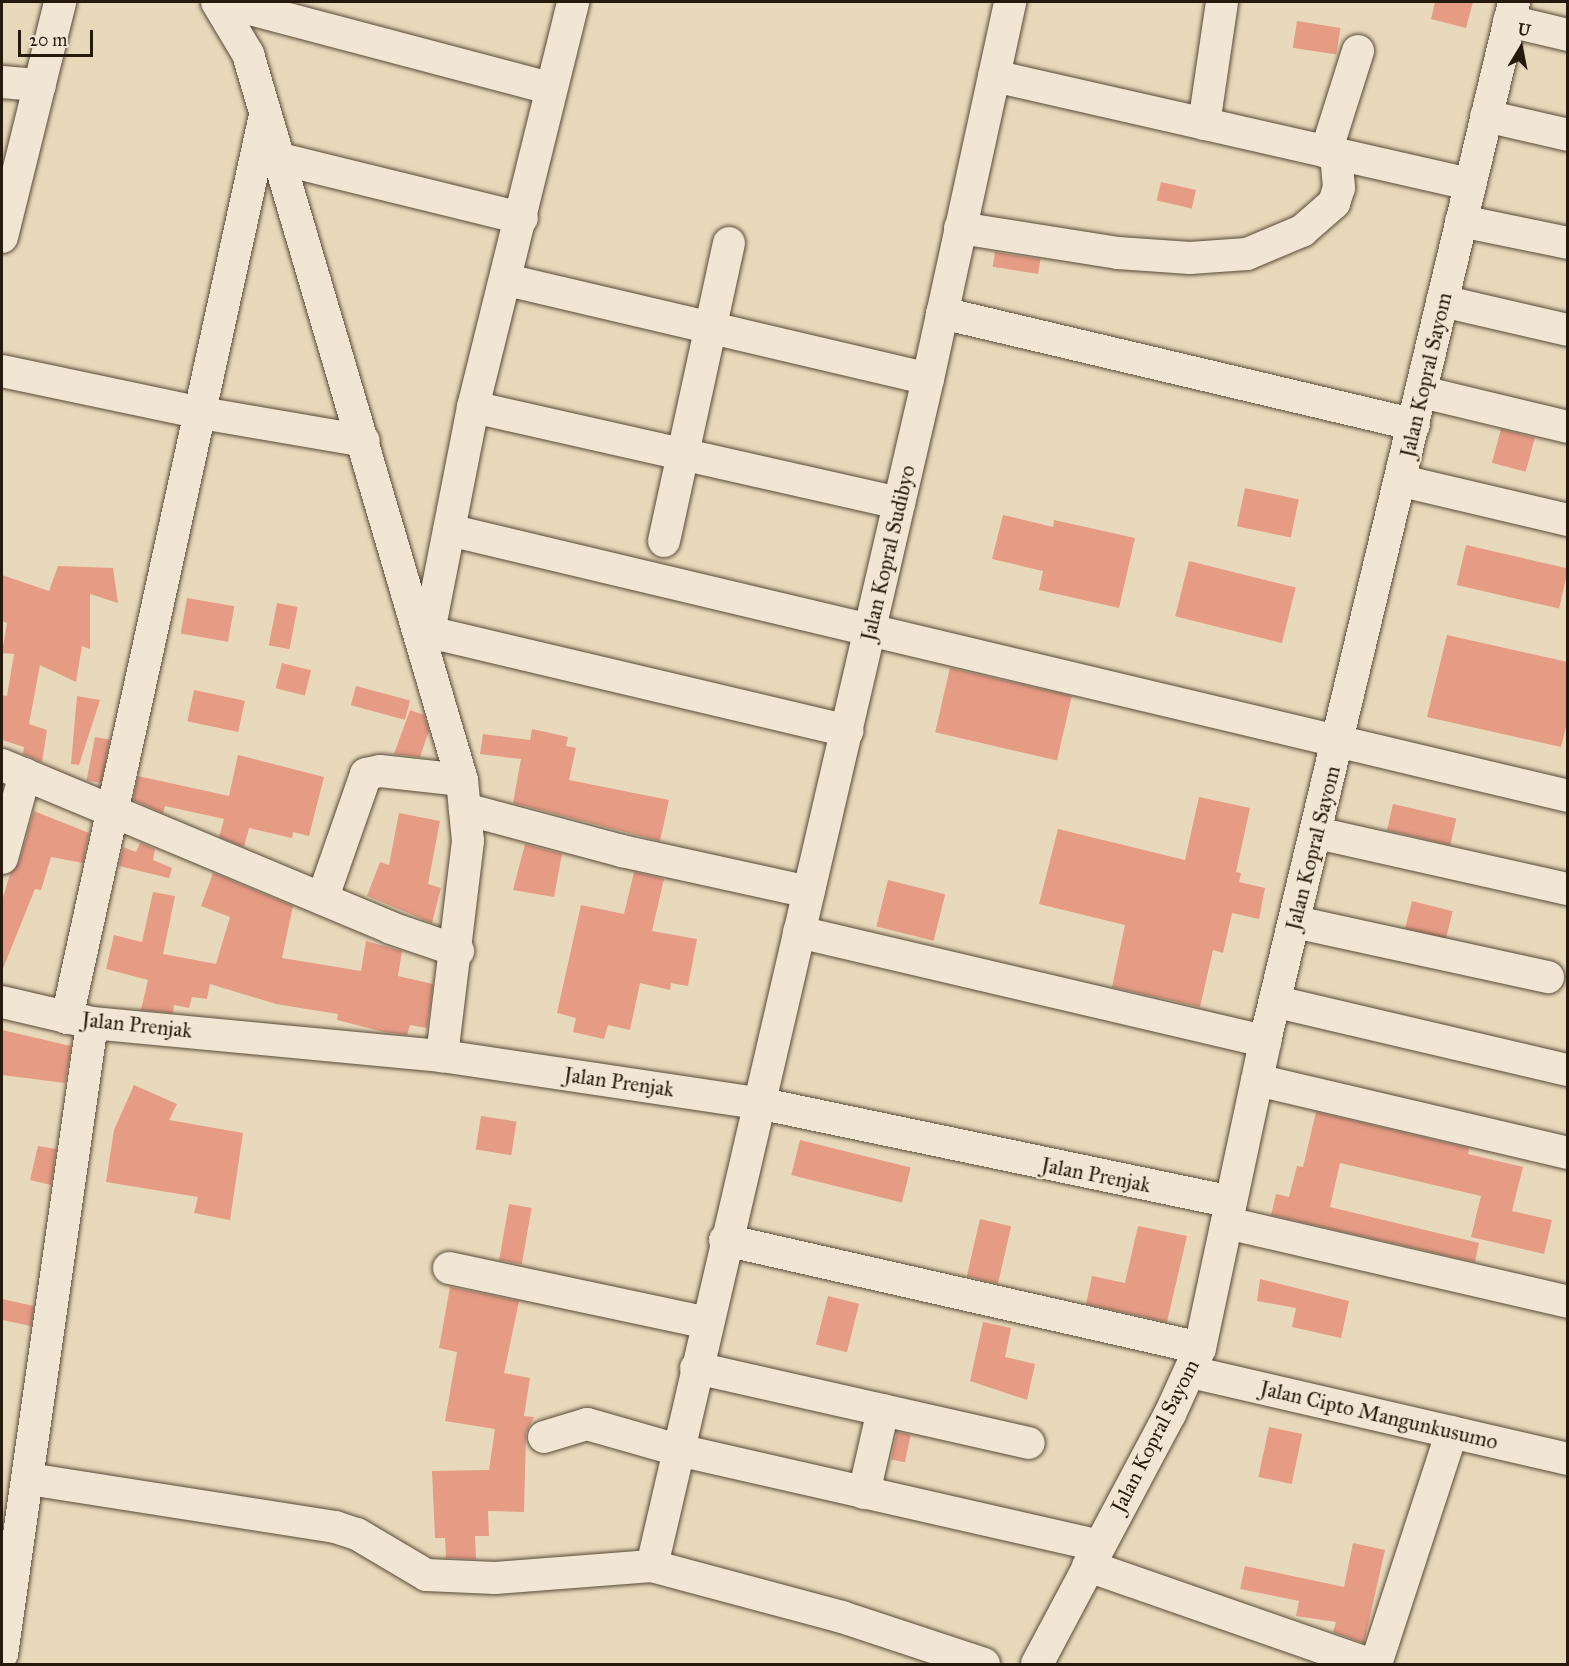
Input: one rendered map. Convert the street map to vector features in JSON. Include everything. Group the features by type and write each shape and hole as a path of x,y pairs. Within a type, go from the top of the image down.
{"street":[{"path":"2,231 60,2"},
{"path":"227,2 549,88"},
{"path":"227,2 248,54 264,116 281,159 364,441 428,640 464,795 468,841 458,951 442,1056"},
{"path":"428,640 473,407 522,218 549,88 573,2"},
{"name":"Jalan Kopral Sudibyo","path":"652,1566 725,1240 847,731 928,379 1010,2"},
{"path":"1204,124 1222,2"},
{"path":"1511,11 1568,35"},
{"name":"Jalan Kopral Sayom","path":"1037,1665 1195,1360 1265,1041 1277,1002 1402,482 1442,301 1511,11"},
{"path":"960,228 1119,253 1190,258 1247,254 1302,231 1334,203 1339,188 1331,153 1358,51"},
{"path":"994,76 1470,184"},
{"path":"2,82 40,85"},
{"path":"2,1653 20,1482 80,1020 113,813 264,116"},
{"path":"1486,116 1568,135"},
{"path":"281,159 522,218"},
{"path":"1461,220 1568,243"},
{"path":"664,541 708,329 729,243"},
{"path":"507,280 928,379"},
{"path":"1442,301 1568,330"},
{"path":"942,313 1414,425"},
{"path":"2,371 201,414 364,441"},
{"path":"1422,392 1568,427"},
{"path":"473,407 682,452 899,503"},
{"path":"1402,482 1568,520"},
{"path":"449,530 1338,745 1568,796"},
{"path":"428,640 847,731"},
{"path":"2,858 13,770 113,813 458,951"},
{"path":"323,897 366,774 380,771 464,795 622,851 809,892"},
{"path":"1317,833 1568,889"},
{"path":"1295,922 1548,977"},
{"path":"799,932 1265,1041"},
{"name":"Jalan Prenjak","path":"2,1002 80,1020 442,1056 758,1102 1229,1213 1568,1302"},
{"path":"1277,1002 1568,1070"},
{"path":"1257,1080 1568,1153"},
{"name":"Jalan Cipto Mangunkusumo","path":"725,1240 1195,1360 1452,1432 1568,1458"},
{"path":"449,1268 707,1323"},
{"path":"696,1368 1029,1443"},
{"path":"864,1493 884,1410"},
{"path":"544,1437 587,1424 678,1450 864,1493 1093,1556 1370,1665"},
{"path":"1376,1665 1452,1432"},
{"path":"20,1482 335,1527 357,1534 426,1575 495,1578 652,1566 842,1617 984,1665"}],"building":[{"path":"1435,2 1473,2 1466,28 1431,19"},
{"path":"1297,21 1340,28 1336,55 1293,48"},
{"path":"1161,182 1196,190 1192,209 1157,201"},
{"path":"995,252 1040,259 1038,274 993,267"},
{"path":"1501,429 1535,438 1526,472 1492,463"},
{"path":"1245,488 1299,499 1291,538 1237,526"},
{"path":"1003,515 1053,527 1054,520 1135,538 1119,608 1039,590 1043,571 992,559"},
{"path":"1466,545 1568,569 1559,609 1457,585"},
{"path":"1189,561 1296,588 1282,643 1175,616"},
{"path":"58,566 113,568 118,603 90,594 90,649 82,646 76,682 40,665 29,724 47,730 42,762 23,754 24,747 2,740 2,695 7,696 14,654 2,653 7,623 2,621 2,575 49,591"},
{"path":"187,598 234,606 228,642 181,633"},
{"path":"277,603 298,607 289,649 269,645"},
{"path":"1447,635 1568,662 1568,719 1561,747 1427,717"},
{"path":"282,663 311,670 305,695 276,688"},
{"path":"950,668 1072,696 1057,760 935,732"},
{"path":"356,686 410,700 405,720 351,705"},
{"path":"194,690 245,701 238,732 187,721"},
{"path":"77,696 100,700 79,765 71,764"},
{"path":"410,710 424,715 429,731 420,757 394,754"},
{"path":"532,729 568,737 566,746 576,748 569,780 669,800 660,841 513,803 521,759 480,754 483,734 530,740"},
{"path":"95,737 110,740 101,783 87,780"},
{"path":"238,755 324,777 309,836 293,832 292,838 249,828 244,847 219,837 224,819 165,806 163,813 133,800 138,776 229,796"},
{"path":"1199,797 1250,808 1236,872 1241,873 1239,882 1265,888 1259,919 1232,913 1223,953 1213,950 1200,1007 1112,987 1125,925 1039,904 1058,829 1185,860"},
{"path":"1393,804 1456,819 1450,845 1387,830"},
{"path":"34,811 89,833 83,863 51,857 41,890 35,889 2,971 2,901 10,874 19,863"},
{"path":"399,813 440,821 428,884 441,888 432,923 367,896 380,862 389,865"},
{"path":"140,843 155,849 153,860 172,868 169,878 119,866 123,847 136,852"},
{"path":"525,844 562,854 554,897 513,890"},
{"path":"634,872 664,879 652,931 697,939 688,986 671,983 670,990 640,983 630,1030 608,1025 604,1039 573,1032 576,1018 557,1013 581,905 624,914"},
{"path":"213,873 293,906 282,958 361,971 366,941 402,951 398,976 433,984 427,1028 410,1025 407,1035 384,1032 337,1020 338,1014 276,1004 210,984 207,999 192,997 189,1008 174,1005 173,1013 141,1010 148,980 106,969 114,935 142,942 153,892 175,896 163,954 216,964 230,917 201,906"},
{"path":"888,880 945,894 934,941 876,927"},
{"path":"1412,901 1453,911 1446,938 1405,928"},
{"path":"2,1030 71,1046 65,1083 2,1075"},
{"path":"134,1085 177,1104 169,1120 243,1133 230,1220 194,1213 198,1197 106,1182 114,1130"},
{"path":"1316,1112 1469,1148 1468,1154 1523,1167 1512,1211 1552,1220 1544,1254 1471,1237 1481,1196 1340,1163 1330,1207 1479,1243 1475,1262 1271,1215 1276,1194 1289,1197 1297,1166 1303,1167"},
{"path":"481,1116 517,1122 511,1155 476,1150"},
{"path":"800,1140 911,1168 902,1203 791,1175"},
{"path":"38,1146 56,1149 51,1185 30,1180"},
{"path":"509,1204 532,1208 522,1264 499,1260"},
{"path":"980,1219 1011,1226 998,1284 967,1276"},
{"path":"1138,1226 1187,1236 1167,1322 1086,1304 1092,1276 1125,1283"},
{"path":"1260,1279 1349,1301 1341,1338 1292,1327 1296,1308 1257,1301"},
{"path":"450,1287 519,1301 504,1373 530,1378 524,1416 534,1417 526,1433 524,1512 488,1511 489,1536 475,1536 476,1559 446,1558 445,1538 435,1538 432,1471 489,1470 495,1429 445,1421 457,1352 439,1348"},
{"path":"828,1296 859,1304 847,1352 816,1345"},
{"path":"2,1299 34,1306 31,1326 2,1320"},
{"path":"983,1322 1011,1328 1005,1357 1035,1364 1027,1400 970,1381"},
{"path":"1269,1427 1302,1434 1292,1484 1258,1477"},
{"path":"897,1432 911,1435 905,1462 891,1459"},
{"path":"1353,1543 1385,1550 1364,1643 1333,1632 1336,1622 1296,1616 1299,1601 1240,1589 1245,1566 1344,1587"}]}
